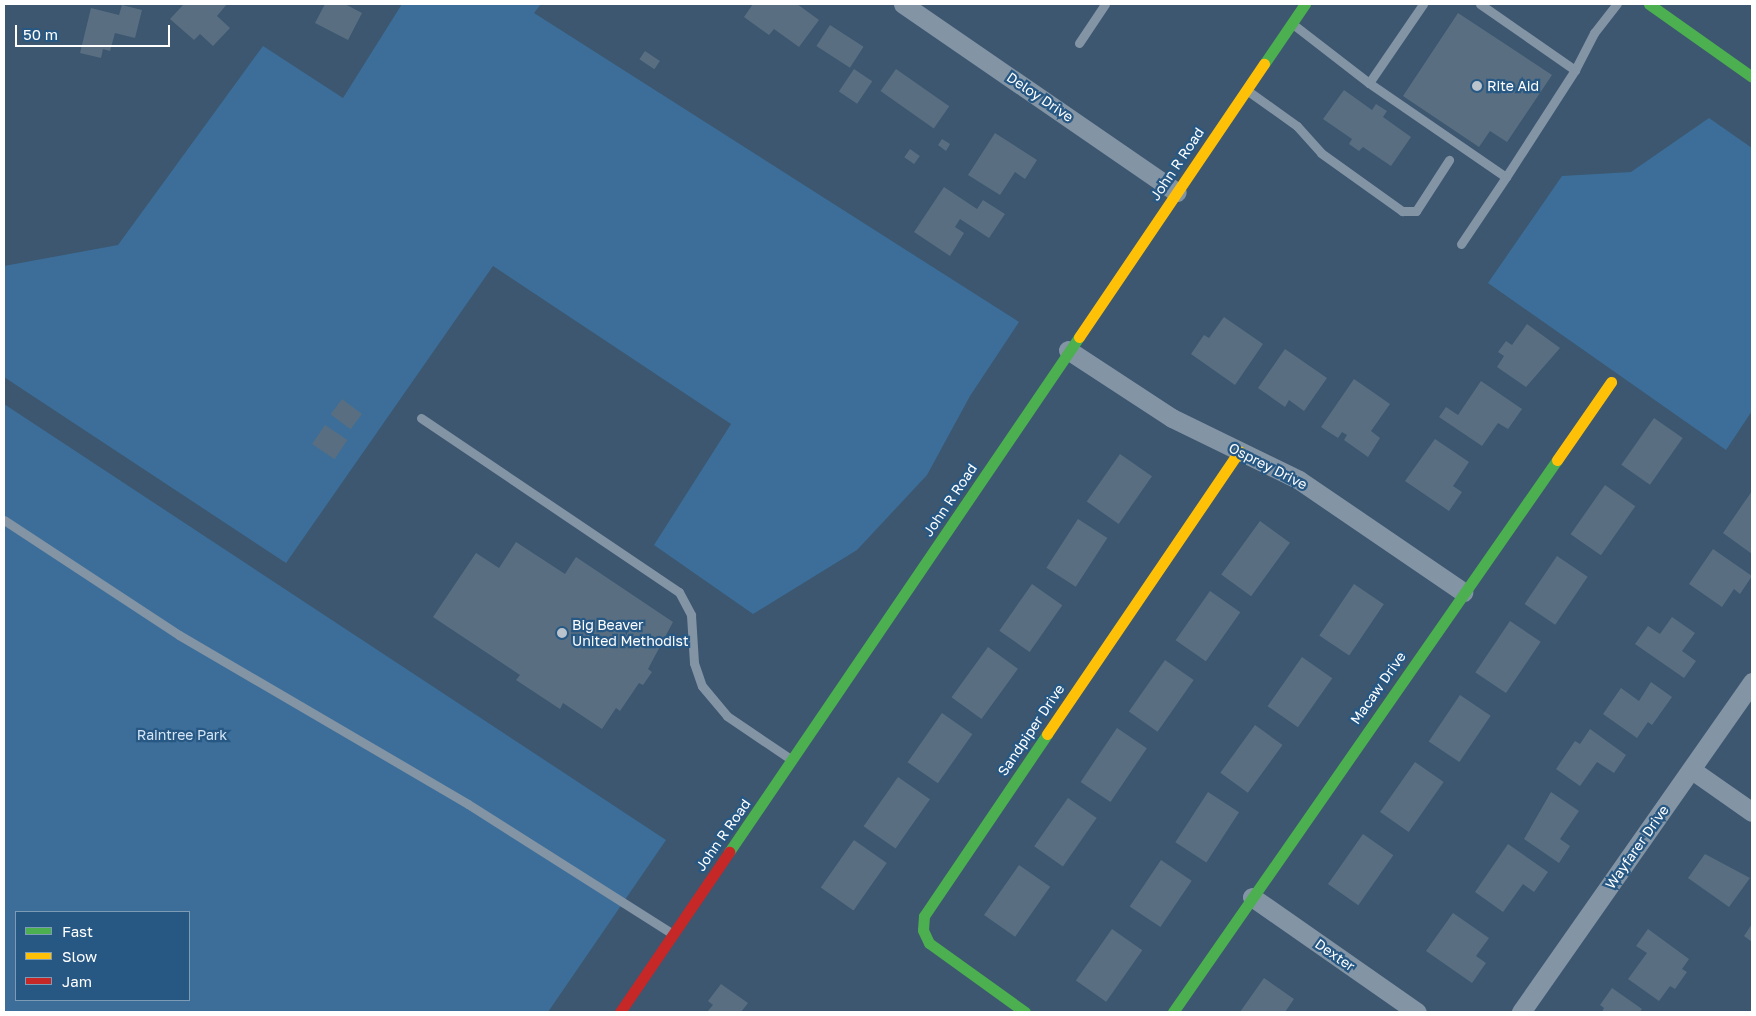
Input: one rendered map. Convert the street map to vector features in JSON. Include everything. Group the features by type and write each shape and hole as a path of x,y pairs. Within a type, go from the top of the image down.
{"street":[{"name":"Deloy Drive","path":"903,4 1177,192"},
{"name":"John R Road","path":"620,1012 792,761 1068,350 1305,4"},
{"path":"1649,4 1752,78"},
{"name":"Osprey Drive","path":"1068,350 1172,418 1306,485 1463,592"},
{"name":"Macaw Drive","path":"1173,1012 1463,592 1611,382"},
{"name":"Sandpiper Drive","path":"1025,1012 929,943 923,930 927,910 1239,451"},
{"name":"Wayfarer Drive","path":"1521,1012 1752,682"},
{"path":"1692,770 1752,812"},
{"name":"Dexter","path":"1252,897 1417,1012"}],"lane":[{"path":"1079,43 1105,4"},
{"path":"1369,83 1423,4"},
{"path":"1480,4 1575,70"},
{"path":"1461,244 1575,70 1594,33 1617,4"},
{"path":"1292,23 1369,83 1506,177"},
{"path":"1245,90 1297,126 1320,153 1402,211 1416,211 1450,160"},
{"path":"421,418 679,592 691,615 694,663 702,686 727,716 792,761"},
{"path":"4,520 179,635 468,804 673,934"}],"green space":[{"path":"402,4 541,4 534,13 1019,322 970,396 927,475 857,550 753,614 654,545 731,424 493,266 286,563 4,377 4,266 118,245 263,46 343,98"},
{"path":"1709,118 1752,148 1752,411 1726,450 1488,283 1562,176 1631,172"},
{"name":"Raintree Park","path":"4,404 666,840 548,1012 4,1012"}],"building":[{"path":"184,4 227,4 217,16 230,28 213,46 200,34 194,40 170,19"},
{"path":"325,4 345,4 362,13 348,40 315,23"},
{"path":"753,4 797,4 819,20 799,47 774,29 769,35 744,17"},
{"path":"122,5 142,10 135,38 115,33 110,51 103,49 101,58 80,53 91,8 119,15"},
{"name":"Rite Aid","path":"1458,13 1552,75 1507,142 1490,131 1479,147 1403,96"},
{"path":"830,25 864,47 850,68 816,46"},
{"path":"645,51 660,61 654,69 639,59"},
{"path":"854,69 872,81 857,104 839,91"},
{"path":"896,69 949,106 934,128 881,91"},
{"path":"1344,90 1372,110 1376,104 1387,111 1383,117 1411,137 1391,166 1363,147 1359,151 1349,144 1352,139 1323,119"},
{"path":"995,133 1037,160 1025,179 1015,172 1000,195 968,175"},
{"path":"942,139 950,144 946,151 938,145"},
{"path":"910,149 920,156 914,164 904,157"},
{"path":"944,187 977,209 983,200 1005,214 989,238 960,219 955,227 964,233 950,256 914,232"},
{"path":"1224,317 1263,344 1235,385 1191,354 1204,335 1209,338"},
{"path":"1527,324 1560,348 1526,387 1497,367 1504,356 1498,352 1506,341 1512,345"},
{"path":"1285,349 1327,378 1304,411 1289,400 1285,407 1258,388"},
{"path":"1354,379 1390,404 1371,431 1380,438 1368,457 1344,440 1347,435 1342,432 1338,438 1321,427"},
{"path":"1481,381 1522,409 1508,429 1498,423 1482,446 1439,417 1446,407 1458,415"},
{"path":"342,399 362,414 351,429 331,414"},
{"path":"1654,418 1683,438 1650,485 1621,465"},
{"path":"325,425 347,440 335,459 312,444"},
{"path":"1435,439 1469,462 1453,486 1462,492 1449,511 1405,481"},
{"path":"1120,454 1152,476 1119,524 1087,502"},
{"path":"1605,485 1635,506 1601,555 1571,534"},
{"path":"1752,491 1752,554 1723,533"},
{"path":"1078,519 1107,538 1076,587 1046,568"},
{"path":"1260,521 1290,543 1251,596 1221,574"},
{"name":"Big Beaver United Methodist","path":"516,542 565,574 576,557 673,622 648,669 652,672 643,685 639,683 620,711 616,708 602,729 563,703 560,709 516,680 520,675 433,617 476,553 499,568"},
{"path":"1713,549 1752,576 1740,594 1734,589 1722,607 1689,584"},
{"path":"1557,556 1588,577 1555,625 1525,604"},
{"path":"1032,584 1062,605 1030,652 999,631"},
{"path":"1354,584 1384,604 1349,656 1319,635"},
{"path":"1210,591 1240,612 1206,661 1176,640"},
{"path":"1672,617 1695,633 1682,651 1696,661 1684,678 1635,644 1648,626 1660,634"},
{"path":"1510,621 1541,642 1506,693 1475,672"},
{"path":"988,647 1018,669 981,719 952,697"},
{"path":"1302,657 1332,678 1298,727 1268,706"},
{"path":"1165,660 1194,680 1158,732 1129,712"},
{"path":"1651,682 1672,697 1652,725 1648,722 1637,738 1603,714 1621,688 1639,701"},
{"path":"1460,695 1491,716 1459,762 1429,741"},
{"path":"942,713 972,734 938,783 908,762"},
{"path":"1255,725 1283,745 1248,793 1220,773"},
{"path":"1117,728 1147,748 1110,802 1081,782"},
{"path":"1590,729 1626,755 1614,773 1597,762 1580,786 1556,769 1575,741 1580,744"},
{"path":"1415,762 1444,782 1409,832 1380,812"},
{"path":"898,777 930,799 896,849 864,826"},
{"path":"1208,792 1239,812 1206,862 1175,842"},
{"path":"1551,792 1579,811 1560,839 1570,846 1559,863 1524,839"},
{"path":"1068,798 1097,818 1063,866 1034,846"},
{"path":"1363,834 1393,855 1358,905 1328,884"},
{"path":"854,840 887,863 853,910 821,888"},
{"path":"1508,844 1548,872 1534,892 1523,884 1503,912 1475,892"},
{"path":"1705,854 1750,878 1729,907 1688,878"},
{"path":"1161,860 1192,881 1160,927 1130,906"},
{"path":"1019,865 1050,887 1015,937 984,915"},
{"path":"1453,913 1489,938 1476,956 1486,963 1472,983 1426,951"},
{"path":"1752,924 1752,942 1744,936"},
{"path":"1112,929 1142,950 1106,1002 1076,981"},
{"path":"1648,929 1689,959 1682,969 1687,972 1675,989 1670,986 1659,1001 1628,979 1647,953 1636,946"},
{"path":"1264,978 1294,999 1285,1012 1240,1012"},
{"path":"721,984 748,1003 741,1012 707,1012 713,1005 708,1001"},
{"path":"1612,988 1642,1009 1640,1012 1602,1012 1604,1008 1600,1005"}],"traffic: fast":[{"path":"1264,64 1305,4"},
{"path":"1649,4 1752,77"},
{"path":"729,852 1079,337"},
{"path":"1173,1012 1557,460"},
{"path":"1025,1012 929,943 923,930 924,916 1047,734"}],"traffic: slow":[{"path":"1079,337 1264,64"},
{"path":"1557,460 1611,382"},
{"path":"1047,734 1239,451"}],"traffic: jam":[{"path":"620,1012 729,852"}],"place":[{"name":"Rite Aid","path":"1477,86"},
{"name":"Big Beaver United Methodist","path":"562,633"}]}
